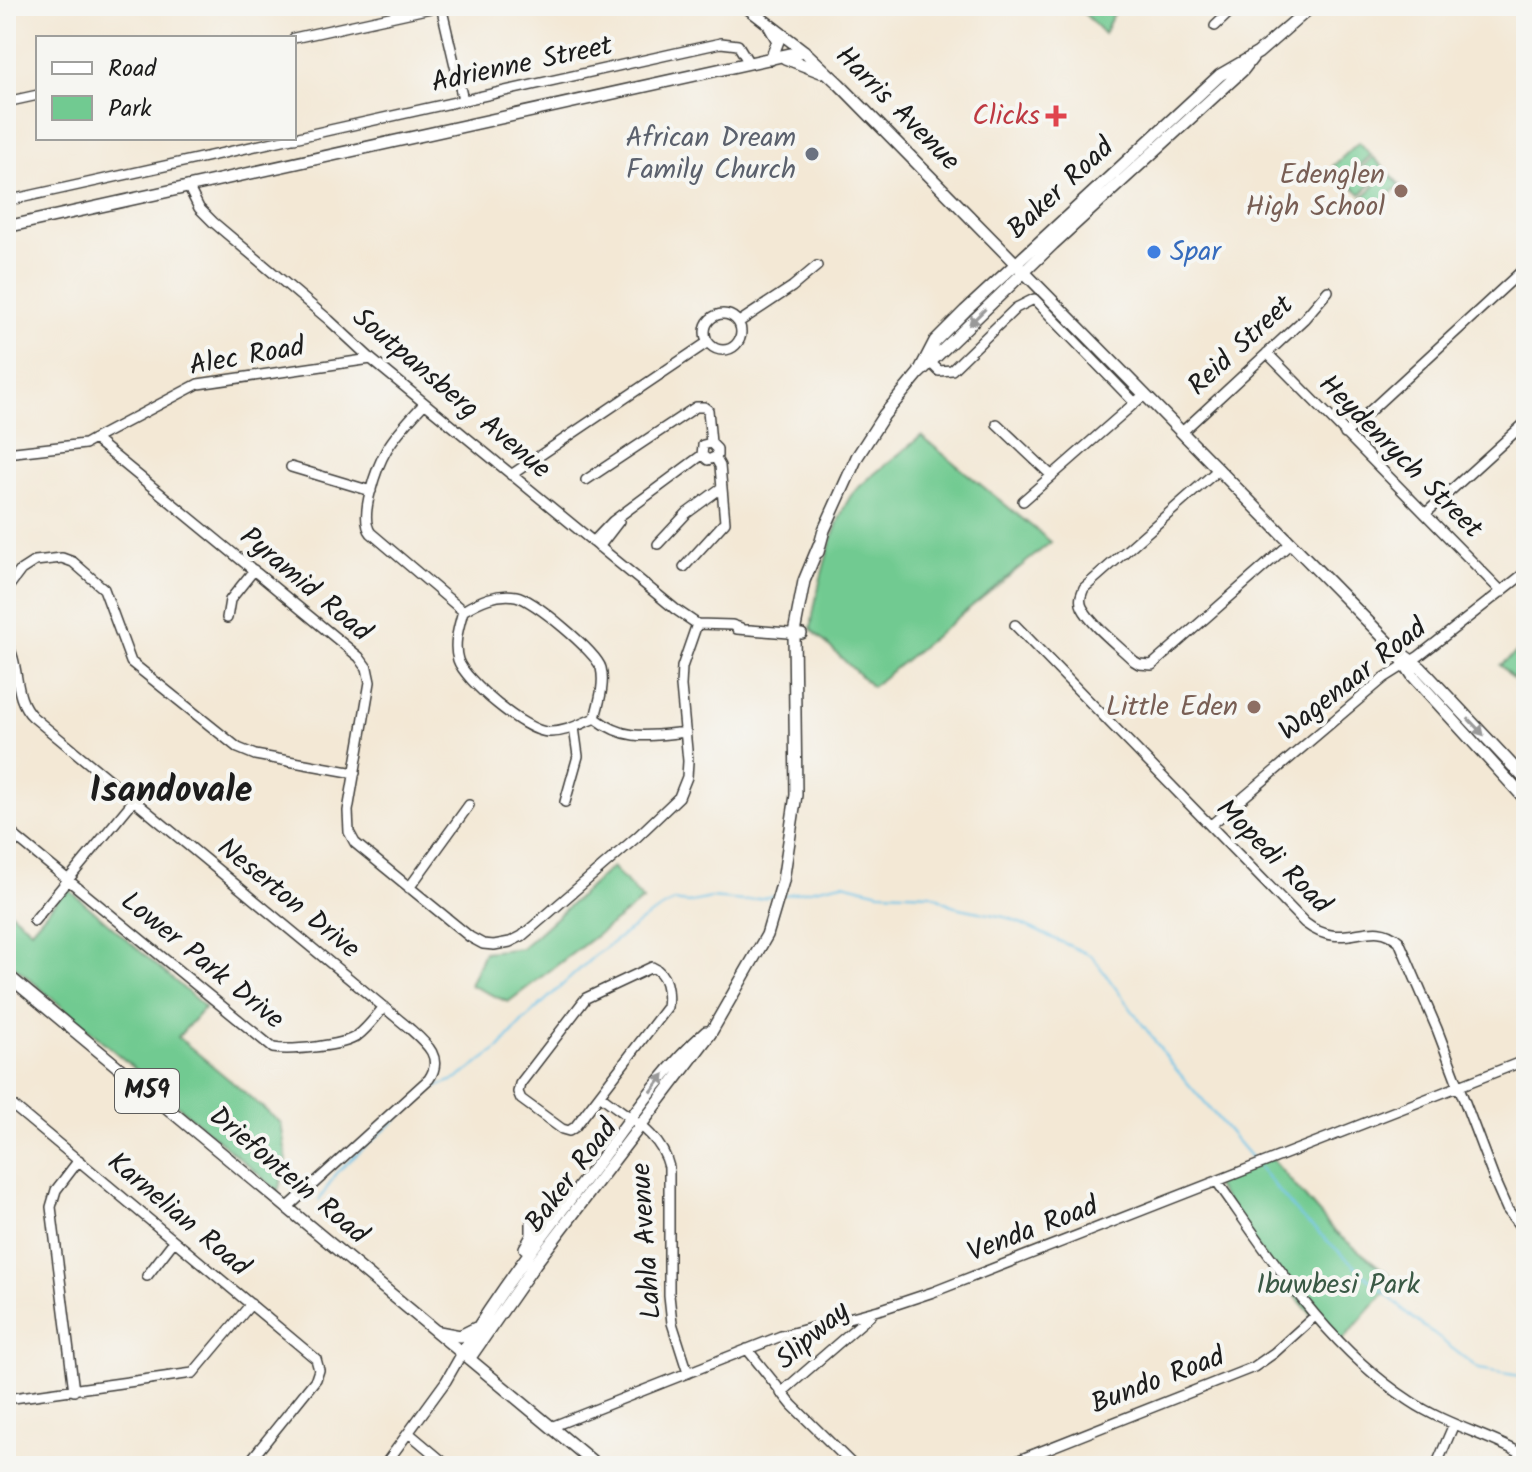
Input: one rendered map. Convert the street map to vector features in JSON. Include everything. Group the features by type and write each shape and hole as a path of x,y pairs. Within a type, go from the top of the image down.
{"main road":[{"path":"745,6 804,51"},
{"name":"Baker Road","path":"918,374 935,341 1312,6"},
{"path":"767,23 778,41 772,58 796,60 831,76"},
{"name":"Harris Avenue","path":"6,227 804,51 1019,268 1140,399 1182,432 1526,780"},
{"name":"Baker Road","path":"465,1356 477,1328 507,1284 716,1025 757,955 783,881 796,795 798,634 804,581 857,457 884,415 918,374 1019,268"},
{"name":"Harris Avenue","path":"1408,663 1526,798"},
{"name":"Driefontein Road","path":"6,974 465,1356"},
{"name":"Baker Road","path":"465,1356 509,1300 635,1122"},
{"path":"507,1284 512,1266 532,1236 532,1220"},
{"path":"439,1332 460,1336 477,1328"},
{"name":"M59","path":"465,1356 598,1466"}],"street":[{"path":"296,38 440,6 463,100"},
{"path":"1215,26 1236,6"},
{"name":"Adrienne Street","path":"296,137 721,43 738,45 749,63"},
{"path":"6,102 36,95"},
{"name":"Adrienne Street","path":"6,201 284,140"},
{"name":"Soutpansberg Avenue","path":"188,186 199,208 213,222 371,359 596,545 697,624"},
{"path":"739,322 792,287 817,266"},
{"path":"1345,434 1526,267"},
{"name":"Reid Street","path":"1182,432 1304,319 1328,291"},
{"path":"931,363 939,371 952,370 1016,308 1034,299 1140,399 1023,501"},
{"path":"722,313 739,322 741,339 734,347 723,350 708,342 705,330 711,318 722,313"},
{"path":"511,475 708,342"},
{"name":"Heydenrych Street","path":"1267,353 1502,592"},
{"name":"Alec Road","path":"94,439 198,384 371,359"},
{"path":"424,404 387,448 365,517 368,531 463,611"},
{"path":"586,480 696,407 708,410 711,443 717,449 715,457 720,466 725,516 723,526 684,567"},
{"path":"1425,514 1526,422"},
{"path":"997,424 1051,475"},
{"path":"6,453 85,444 94,439"},
{"name":"Pyramid Road","path":"94,439 343,643 367,668 370,682 347,823 350,837 371,859 477,942 494,945 518,939 675,803 687,777 682,667 697,624"},
{"path":"596,545 613,521 702,455 703,445 711,443"},
{"path":"702,455 708,460 715,457"},
{"path":"291,467 371,491"},
{"path":"1219,469 1084,588 1080,596 1081,604 1105,633 1134,661 1152,665 1291,543"},
{"path":"658,544 687,513 721,488"},
{"path":"6,590 30,563 68,559 104,589 131,662 238,748 255,755 355,773"},
{"path":"227,618 230,600 254,570"},
{"name":"Wagenaar Road","path":"1211,825 1384,678 1526,572"},
{"path":"506,595 521,597 540,610 588,649 598,662 602,686 595,718 547,733 530,728 468,676 456,654 463,611 494,596 506,595"},
{"path":"697,624 798,634"},
{"name":"Mopedi Road","path":"1015,625 1305,923 1319,934 1344,937 1378,931 1399,941 1419,983 1507,1209 1526,1234"},
{"name":"Neserton Drive","path":"6,642 12,653 22,702 29,713 428,1045 435,1061 429,1079 287,1208"},
{"path":"595,718 629,736 686,732"},
{"path":"565,802 578,756 574,727"},
{"path":"34,921 134,800"},
{"path":"409,888 469,805"},
{"name":"Lower Park Drive","path":"6,829 273,1048 292,1049 350,1040 384,1007"},
{"path":"654,967 665,980 667,1007 600,1095 575,1127 566,1131 521,1099 518,1090 586,998 654,967"},
{"name":"Venda Road","path":"551,1427 799,1330 874,1312 961,1282 1526,1060"},
{"path":"1449,1062 1473,1081"},
{"name":"Baker Road","path":"600,1095 635,1122"},
{"name":"Karnelian Road","path":"6,1100 313,1354 319,1366 316,1379 246,1466"},
{"name":"Lahla Avenue","path":"635,1122 662,1146 669,1167 669,1295 672,1323 688,1373"},
{"path":"74,1391 51,1207 56,1190 79,1160"},
{"path":"1218,1183 1274,1264 1315,1316 1396,1392 1426,1411 1526,1456"},
{"path":"147,1276 174,1241"},
{"path":"6,1399 193,1373 251,1304"},
{"name":"Slipway","path":"781,1393 874,1312"},
{"name":"Bundo Road","path":"1004,1466 1254,1367 1268,1359 1315,1316"},
{"path":"747,1349 781,1393 854,1466"},
{"path":"384,1466 465,1356"},
{"path":"1436,1466 1454,1424"},
{"path":"410,1434 448,1466"}],"green space":[{"path":"1077,6 1117,6 1104,34"},
{"path":"1359,142 1371,155 1346,179 1333,166"},
{"path":"1373,157 1386,170 1361,194 1348,182"},
{"path":"1388,172 1400,185 1375,209 1363,197"},
{"path":"921,436 1051,542 872,687 811,629 816,599 831,543 850,497"},
{"path":"1526,645 1526,691 1500,665"},
{"path":"612,867 643,900 508,1002 470,985 484,952 522,948"},
{"path":"67,888 205,1007 178,1037 281,1123 287,1161 278,1191 6,959 6,908 31,930"},
{"name":"Ibuwbesi Park","path":"1270,1157 1336,1233 1396,1280 1340,1343 1303,1306 1271,1266 1212,1180"}],"waterway":[{"path":"785,895 843,883 880,892 931,894 955,907 1009,918 1092,956 1174,1067 1255,1162"},
{"path":"319,1201 336,1173 432,1088 457,1079 498,1049 523,1021 593,957 647,917 674,901 687,903 711,898 744,901 774,896"},
{"path":"1259,1167 1299,1215 1410,1316 1479,1369 1526,1377"}],"place":[{"name":"Clicks","path":"1056,116"},
{"name":"African Dream Family Church","path":"812,154"},
{"name":"Edenglen High School","path":"1401,191"},
{"name":"Spar","path":"1154,252"},
{"name":"Little Eden","path":"1254,707"}],"district":[{"name":"Isandovale","path":"171,791"}]}
